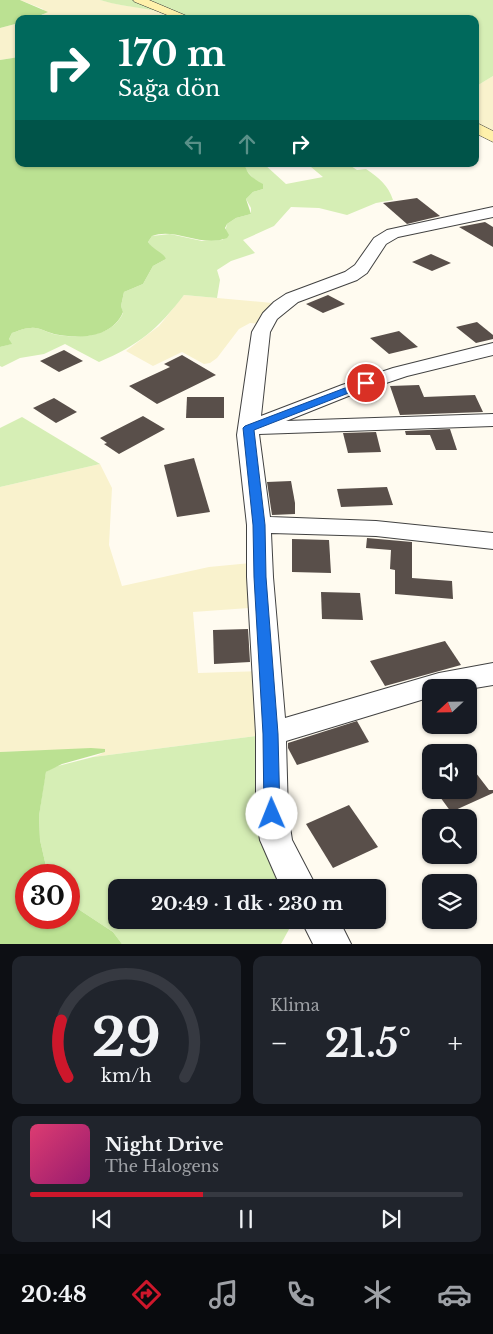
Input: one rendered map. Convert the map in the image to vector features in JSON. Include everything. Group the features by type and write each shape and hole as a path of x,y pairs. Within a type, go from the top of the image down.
{"street":[{"path":"139,0 178,15"},
{"path":"479,128 493,137"},
{"path":"295,879 276,840 272,814 271,734 260,577 259,525 249,428 262,332 269,317 280,306 292,298 351,276 361,269 380,241 393,233 493,212"},
{"path":"249,428 348,389 400,372 493,349"},
{"path":"249,428 493,420"},
{"path":"259,525 358,526 418,531 493,541"},
{"path":"271,734 439,684 493,674"},
{"path":"324,929 333,944"}],"shaded area":[{"path":"20,0 100,0 178,15 43,15 43,9"},
{"path":"15,24 15,58 0,60 0,28"},
{"path":"493,76 493,137 479,129 479,85"},
{"path":"184,295 283,304 266,324 250,323 239,329 217,358 210,363 204,364 182,352 153,366 126,351 159,326"},
{"path":"100,464 112,488 109,545 122,586 209,567 260,562 262,607 193,612 198,673 266,671 271,734 93,757 101,754 105,749 0,752 0,487"}],"green space":[{"path":"0,0 20,0 48,12 41,15 15,15 15,24 0,28"},
{"path":"100,0 493,0 493,76 479,85 479,15 177,15"},
{"path":"15,58 15,167 246,167 254,178 263,184 263,189 253,192 246,199 251,214 236,218 227,224 225,228 229,235 227,238 208,241 170,234 152,236 148,242 166,259 153,266 143,284 124,292 121,306 123,312 111,328 93,335 63,336 37,328 26,328 12,333 9,339 12,344 0,347 0,60"},
{"path":"246,167 267,167 286,184 323,177 311,167 352,167 357,170 366,169 386,186 393,200 376,203 347,215 319,208 291,207 274,226 243,240 255,253 231,261 217,270 220,280 217,298 184,295 147,335 126,349 99,362 65,344 44,354 20,358 2,367 0,366 0,347 11,344 9,339 12,333 26,328 40,329 62,336 82,336 92,335 111,328 123,313 121,306 124,292 143,284 153,266 166,259 152,248 148,242 152,236 170,234 202,241 223,240 227,224 236,218 251,214 251,208 246,199 253,192 263,189"},
{"path":"22,417 100,464 0,487 0,428"},
{"path":"271,734 298,879 108,879 108,929 80,910 80,864 45,864 40,840 39,816 46,772 54,767 93,757"},
{"path":"105,749 105,752 62,764 46,772 39,816 40,840 45,864 15,864 15,929 80,929 80,910 113,932 122,944 0,944 0,752"},
{"path":"108,929 289,929 281,944 122,944"}],"building":[{"path":"417,198 440,216 407,224 383,203"},
{"path":"485,222 493,227 493,247 459,227"},
{"path":"431,254 451,263 432,271 412,262"},
{"path":"328,295 345,304 323,313 306,304"},
{"path":"477,322 493,335 493,339 476,343 456,327"},
{"path":"399,331 418,347 389,354 370,338"},
{"path":"64,350 83,361 59,372 40,361"},
{"path":"182,355 216,375 157,404 129,386 170,367 164,364"},
{"path":"419,385 424,397 475,395 483,412 400,415 390,386"},
{"path":"187,397 224,397 224,418 186,418"},
{"path":"54,398 77,412 56,423 33,408"},
{"path":"143,416 165,429 119,454 104,444 107,443 100,438"},
{"path":"450,429 457,450 436,450 430,435 406,435 405,431"},
{"path":"376,432 381,452 348,453 343,433"},
{"path":"194,458 210,512 177,517 164,465"},
{"path":"291,481 295,514 272,515 267,482"},
{"path":"387,487 393,505 341,507 337,489"},
{"path":"367,538 412,542 412,578 452,581 453,599 395,594 395,570 390,569 391,550 366,548"},
{"path":"292,539 329,540 331,573 292,572"},
{"path":"321,592 360,593 363,620 322,619"},
{"path":"248,629 250,662 214,664 213,630"},
{"path":"445,641 461,665 385,686 370,661"},
{"path":"357,721 369,742 297,765 288,748 288,743"},
{"path":"477,774 489,790 493,790 493,793 458,809 449,809 442,799 477,799"},
{"path":"349,805 378,847 333,868 306,824"}],"route":[{"path":"272,814 271,734 260,577 259,525 248,435 249,428 299,407 366,383"}]}
